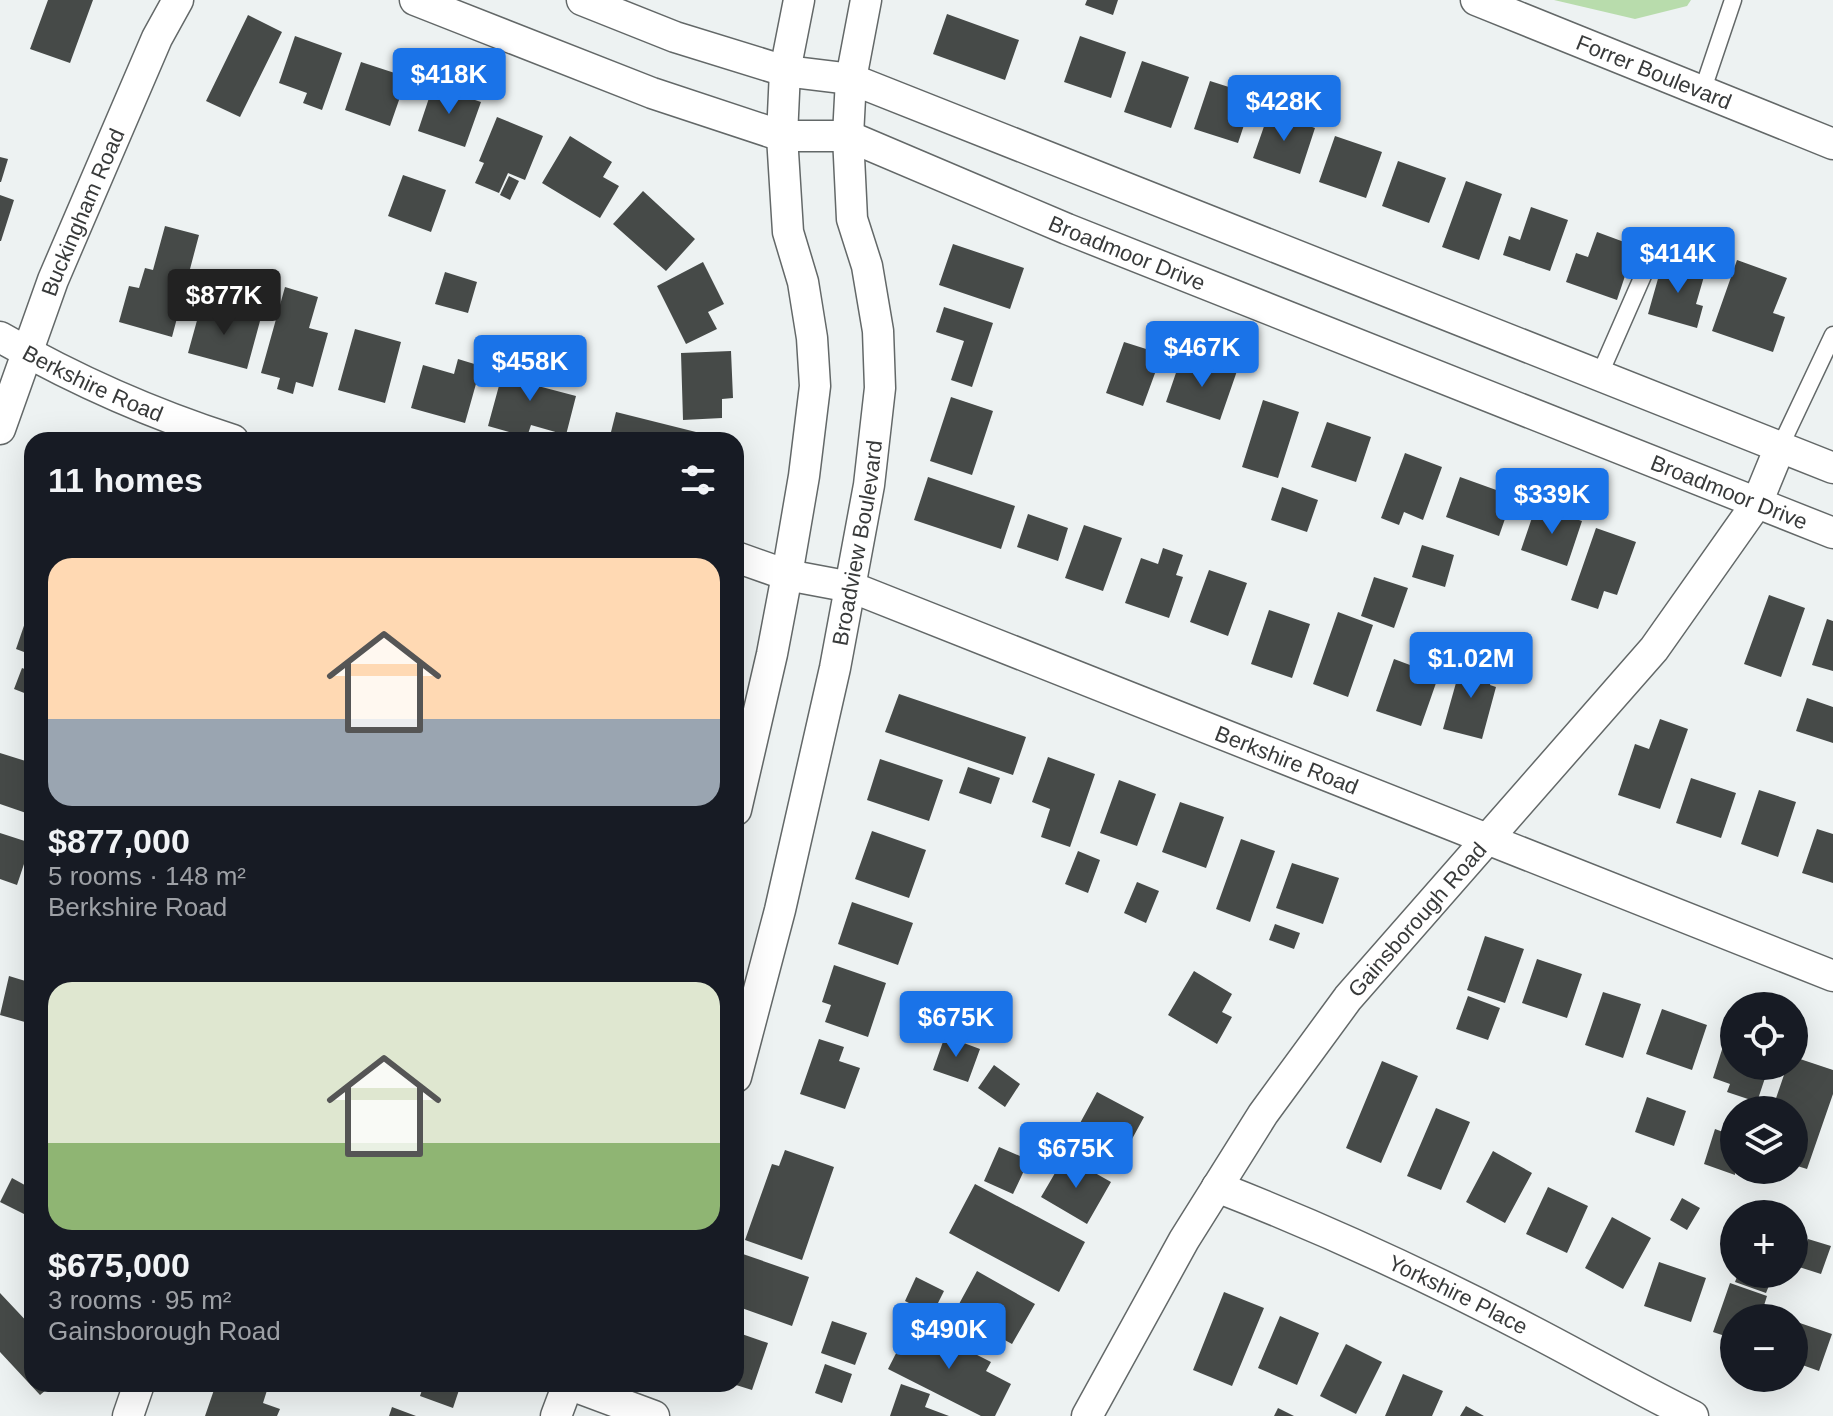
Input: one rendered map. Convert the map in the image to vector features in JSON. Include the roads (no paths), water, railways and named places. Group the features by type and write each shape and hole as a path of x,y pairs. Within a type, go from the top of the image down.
{"street":[{"name":"Buckingham Road","path":"0,429 65,252 157,38 178,0"},
{"name":"Broadmoor Drive","path":"415,0 652,93 782,136 848,136 1067,229 1833,533"},
{"path":"582,0 675,37 850,92 1833,468"},
{"path":"744,775 787,575 815,386 805,296 788,232 782,136 785,71 799,0"},
{"name":"Broadview Boulevard","path":"744,1047 780,910 835,668 869,485 880,388 878,331 867,266 852,219 848,136 850,92 866,0"},
{"name":"Forrer Boulevard","path":"1476,0 1833,144"},
{"name":"Berkshire Road","path":"0,337 107,391 212,432"},
{"name":"Gainsborough Road","path":"1087,1416 1139,1318 1263,1114 1348,998 1654,649 1757,503 1780,447"},
{"name":"Berkshire Road","path":"744,560 787,575 851,587 1833,976"},
{"name":"Yorkshire Place","path":"1217,1187 1366,1248 1533,1331 1618,1379 1693,1416"},
{"path":"128,1416 136,1392"},
{"path":"556,1416 565,1392"},
{"path":"593,1392 637,1406"}],"lane":[{"path":"1702,92 1733,0"},
{"path":"1599,376 1656,246"},
{"path":"1780,447 1833,335"}]}
